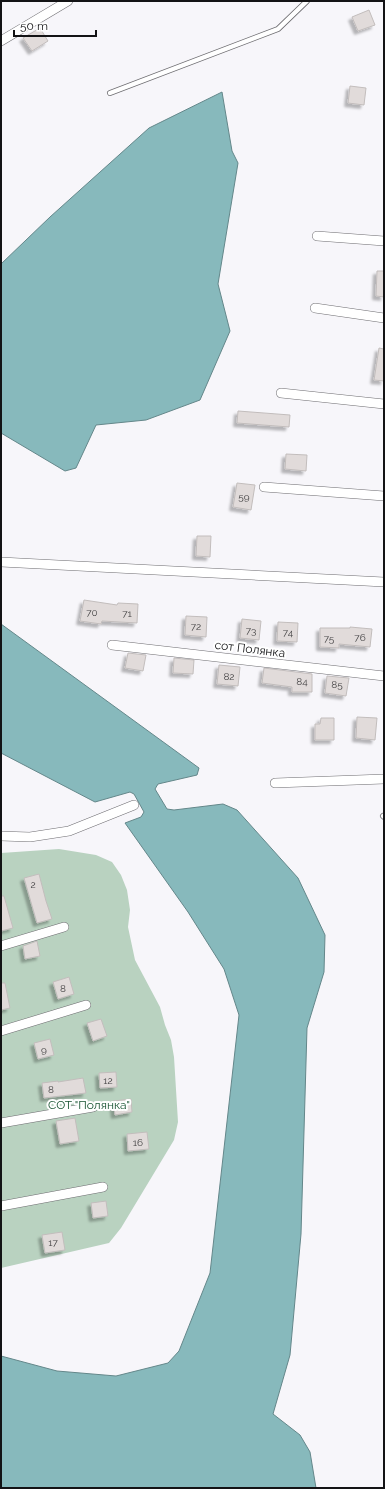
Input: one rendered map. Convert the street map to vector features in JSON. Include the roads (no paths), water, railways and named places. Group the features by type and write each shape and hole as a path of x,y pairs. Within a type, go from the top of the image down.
{"street":[{"path":"1,41 68,1"},
{"path":"317,236 384,241"},
{"path":"315,308 384,318"},
{"path":"281,393 384,404"},
{"path":"264,487 384,496"},
{"path":"1,562 384,582"},
{"name":"сот Полянка","path":"112,645 384,676"},
{"path":"275,783 384,779"},
{"path":"1,836 30,837 69,831 134,805"},
{"path":"1,946 64,927"},
{"path":"1,1031 86,1005"},
{"path":"1,1123 93,1107"},
{"path":"1,1206 102,1187"}],"lane":[{"path":"110,93 278,29 307,1"}],"water":[{"path":"222,92 232,151 238,163 218,284 230,331 200,400 146,420 96,425 76,468 65,471 1,433 1,264 50,217 149,128"},
{"path":"1,624 199,768 197,775 158,784 155,789 167,809 174,810 223,804 237,810 298,878 325,935 324,972 307,1028 301,1234 290,1355 273,1414 300,1435 310,1452 316,1488 1,1488 1,1356 57,1371 116,1376 168,1363 179,1351 210,1273 239,1015 224,969 188,912 125,823 141,817 144,812 134,794 130,792 95,802 1,753"}],"park label":[{"name":"СОТ \"Полянка\"","path":"89,1105"}]}
